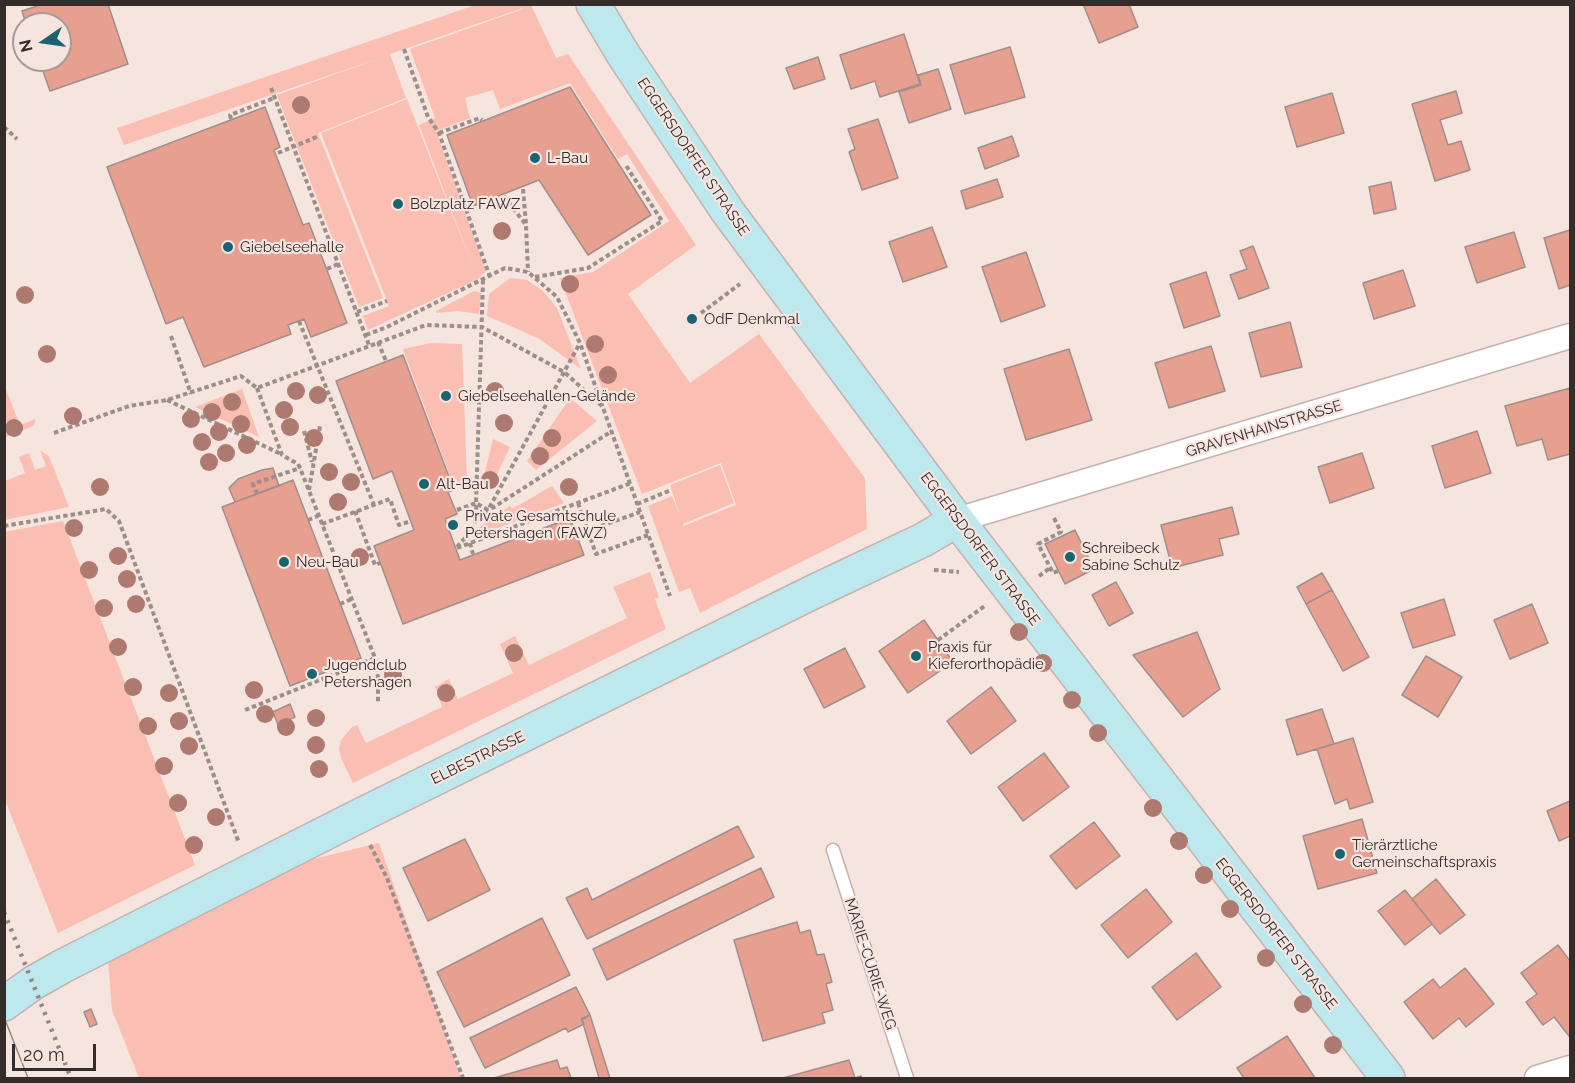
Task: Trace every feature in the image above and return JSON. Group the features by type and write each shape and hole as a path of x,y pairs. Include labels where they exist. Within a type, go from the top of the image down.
{"street":[{"name":"EGGERSDORFER STRASSE","path":"593,4 623,54 728,212 957,520 1388,1078"},
{"name":"GRAVENHAINSTRASSE","path":"957,520 1570,336"},
{"name":"ELBESTRASSE","path":"4,1004 33,983 63,966 359,816 923,540 957,520"},
{"path":"1537,1078 1570,1068"}],"lane":[{"name":"MARIE-CURIE-WEG","path":"833,850 906,1078"}],"path":[{"path":"404,49 428,117 439,134 453,171 490,277"},
{"path":"271,88 369,345"},
{"path":"231,119 230,115 274,98"},
{"path":"439,134 480,118 482,120"},
{"path":"4,128 17,139"},
{"path":"278,153 319,136"},
{"path":"534,277 588,268 662,221 625,164"},
{"path":"523,189 528,272"},
{"path":"504,196 526,225"},
{"path":"327,269 338,264"},
{"path":"366,335 387,327 505,268 528,272 558,297 580,343 670,596"},
{"path":"483,280 477,518 471,531 457,548 631,483"},
{"path":"701,313 740,284"},
{"path":"357,312 387,301"},
{"path":"299,321 374,505"},
{"path":"257,388 317,364 426,326 482,327 564,372 603,407"},
{"path":"171,336 191,394"},
{"path":"378,342 386,361"},
{"path":"488,510 580,343"},
{"path":"54,433 129,406 191,394 241,376 257,388 282,455"},
{"path":"166,400 298,464 375,658 378,702"},
{"path":"309,491 320,426"},
{"path":"304,431 313,466"},
{"path":"477,518 612,431"},
{"path":"257,494 253,484 300,468"},
{"path":"638,504 671,490"},
{"path":"322,524 390,499 399,525 411,521"},
{"path":"578,502 596,554 648,535"},
{"path":"458,510 476,503"},
{"path":"476,503 488,510"},
{"path":"4,526 106,509 119,521 240,846"},
{"path":"355,511 375,565 380,563"},
{"path":"587,531 640,512"},
{"path":"308,520 318,516"},
{"path":"1053,518 1061,532 1038,544 1053,573 1058,571"},
{"path":"470,543 473,554"},
{"path":"1033,580 1050,568"},
{"path":"932,570 949,569 968,574"},
{"path":"340,604 352,599"},
{"path":"938,640 980,610"},
{"path":"245,711 310,681 375,658"},
{"path":"369,843 387,878 463,1078"}],"shaded area":[{"path":"475,5 531,5 556,58 568,54 696,245 628,294 690,383 759,334 865,478 867,529 700,613 690,588 679,592 648,506 672,496 680,515 670,485 720,465 734,503 683,524 683,526 736,505 721,463 642,494 560,278 593,272 669,221 627,154 618,159 570,83 500,109 493,90 465,98 470,118 436,131 486,271 478,279 368,330 363,316 389,306 321,133 407,99 475,272 419,125 435,118 410,49 523,8 390,54 406,98 318,133 383,298 359,307 277,95 380,58 124,145 117,128"},
{"path":"510,278 527,280 543,291 557,308 581,369 538,338 487,316 489,294"},
{"path":"474,291 481,293 479,314 458,311 436,313 436,311"},
{"path":"431,343 462,344 467,482 453,484 403,349"},
{"path":"5,387 20,425 36,419 33,426 5,437 5,431 9,428 5,417"},
{"path":"242,389 259,437 195,407"},
{"path":"570,398 597,421 536,470 527,461"},
{"path":"493,439 510,447 491,487 482,484"},
{"path":"40,450 49,456 69,507 5,520 5,481 25,473 19,457 29,453 35,470 46,466"},
{"path":"552,486 564,503 476,536 474,531 510,506 512,509"},
{"path":"63,521 195,865 58,933 5,800 4,532"},
{"path":"650,572 659,597 655,599 666,629 353,783 339,749 341,740 352,727 357,725 366,743 442,707 435,687 449,679 458,699 513,673 500,644 515,636 529,665 627,618 613,587"},
{"path":"379,843 461,1078 139,1078 112,1010 108,959 285,866"}],"building":[{"path":"43,4 108,4 128,64 50,91 43,72 72,72 72,12 22,11"},
{"path":"1083,4 1129,4 1138,27 1099,43"},
{"path":"904,34 920,84 880,97 875,81 851,89 840,55"},
{"path":"1010,47 1025,97 965,114 950,65"},
{"path":"818,57 825,79 794,89 786,68"},
{"path":"938,69 951,109 909,123 899,92 921,85 918,75"},
{"name":"L-Bau","path":"570,87 651,215 588,255 539,180 473,206 447,135"},
{"path":"1456,91 1462,113 1440,120 1448,145 1461,141 1470,170 1435,181 1412,104"},
{"path":"1332,93 1344,133 1297,147 1285,107"},
{"name":"Giebelseehalle","path":"265,107 280,147 274,150 303,225 309,223 347,323 311,337 304,319 288,325 291,334 204,367 183,317 166,324 107,167"},
{"path":"878,119 898,178 862,190 849,152 855,149 848,129"},
{"path":"1012,136 1019,156 985,169 978,148"},
{"path":"997,179 1003,197 966,209 961,191"},
{"path":"1391,182 1396,209 1374,214 1369,187"},
{"path":"932,227 947,267 903,282 889,242"},
{"path":"1570,230 1570,285 1559,289 1544,238"},
{"path":"1514,232 1525,267 1477,283 1465,247"},
{"path":"1253,246 1269,288 1239,299 1230,275 1247,269 1240,251"},
{"path":"1026,252 1045,306 1001,322 982,267"},
{"path":"1403,270 1415,306 1374,319 1363,283"},
{"path":"1206,272 1220,316 1184,328 1170,284"},
{"path":"1290,322 1302,367 1261,377 1249,333"},
{"path":"1211,346 1225,391 1169,408 1155,363"},
{"path":"1069,349 1092,420 1026,440 1004,369"},
{"name":"Alt-Bau","path":"403,355 454,490 448,492 457,514 445,519 460,560 570,518 584,555 403,624 374,546 414,530 392,471 373,479 336,381"},
{"path":"1570,388 1570,454 1548,460 1542,439 1517,446 1505,406"},
{"path":"1477,431 1491,473 1445,488 1432,446"},
{"path":"1362,453 1374,488 1330,503 1318,467"},
{"path":"273,468 279,486 235,502 229,488 238,479"},
{"name":"Neu-Bau","path":"293,480 361,658 290,686 222,507"},
{"path":"1232,507 1239,534 1219,539 1223,555 1172,568 1161,525"},
{"name":"Schreibeck Sabine Schulz","path":"1075,530 1094,569 1065,584 1045,544"},
{"path":"1322,573 1332,590 1306,604 1297,587"},
{"path":"1116,582 1133,613 1109,626 1092,595"},
{"path":"1332,590 1369,657 1343,671 1306,604"},
{"path":"1444,599 1455,635 1413,648 1401,613"},
{"path":"1532,604 1548,643 1510,659 1494,620"},
{"name":"Praxis für Kieferorthopädie","path":"924,620 953,662 908,693 879,651"},
{"path":"1197,632 1220,689 1183,717 1133,655"},
{"path":"845,648 865,687 824,708 804,669"},
{"path":"1426,656 1462,677 1438,717 1402,695"},
{"path":"991,687 1016,721 971,754 947,721"},
{"path":"290,704 295,717 278,725 273,712"},
{"path":"1322,709 1334,744 1297,755 1286,720"},
{"path":"1353,738 1373,802 1350,809 1347,799 1335,804 1317,749"},
{"path":"1044,753 1069,787 1023,821 998,787"},
{"path":"1570,801 1570,836 1559,841 1547,811"},
{"name":"Tierärztliche Gemeinschaftspraxis","path":"1362,819 1377,873 1318,889 1303,836"},
{"path":"1094,822 1120,856 1076,889 1050,856"},
{"path":"738,826 754,857 587,939 566,898 587,888 592,900"},
{"path":"465,839 490,890 428,921 403,868"},
{"path":"761,868 774,897 607,980 593,949"},
{"path":"1436,879 1465,915 1440,934 1412,899"},
{"path":"1146,889 1172,922 1128,958 1101,925"},
{"path":"1405,890 1432,924 1405,945 1378,911"},
{"path":"542,918 570,975 464,1027 437,972"},
{"path":"797,922 800,933 810,930 817,955 824,954 832,982 826,984 833,1010 822,1013 825,1023 763,1041 734,940"},
{"path":"1558,945 1570,961 1569,1036 1554,1017 1543,1025 1526,1002 1537,994 1521,973"},
{"path":"1196,953 1221,987 1177,1020 1152,987"},
{"path":"1465,968 1494,1004 1466,1027 1459,1018 1433,1039 1404,1002 1433,979 1440,988"},
{"path":"576,987 590,1015 581,1019 584,1024 568,1032 566,1028 485,1068 470,1038"},
{"path":"91,1009 97,1024 90,1027 84,1012"},
{"path":"590,1015 610,1078 599,1078 582,1020"},
{"path":"1287,1036 1315,1078 1244,1078 1237,1068"},
{"path":"557,1060 560,1069 567,1067 571,1078 494,1078"},
{"path":"849,1060 855,1078 783,1078"}],"tram line":[{"path":"4,1017 28,1078"}],"railway":[{"path":"4,912 71,1078"}],"place":[{"name":"L-Bau","path":"535,158"},
{"name":"Bolzplatz FAWZ","path":"398,204"},
{"name":"Giebelseehalle","path":"228,247"},
{"name":"OdF Denkmal","path":"692,319"},
{"name":"Giebelseehallen-Gelände","path":"446,396"},
{"name":"Alt-Bau","path":"424,484"},
{"name":"Private Gesamtschule Petershagen (FAWZ)","path":"453,525"},
{"name":"Schreibeck Sabine Schulz","path":"1070,557"},
{"name":"Neu-Bau","path":"284,562"},
{"name":"Praxis für Kieferorthopädie","path":"916,656"},
{"name":"Jugendclub Petershagen","path":"312,674"},
{"name":"Tierärztliche Gemeinschaftspraxis","path":"1340,854"}]}
